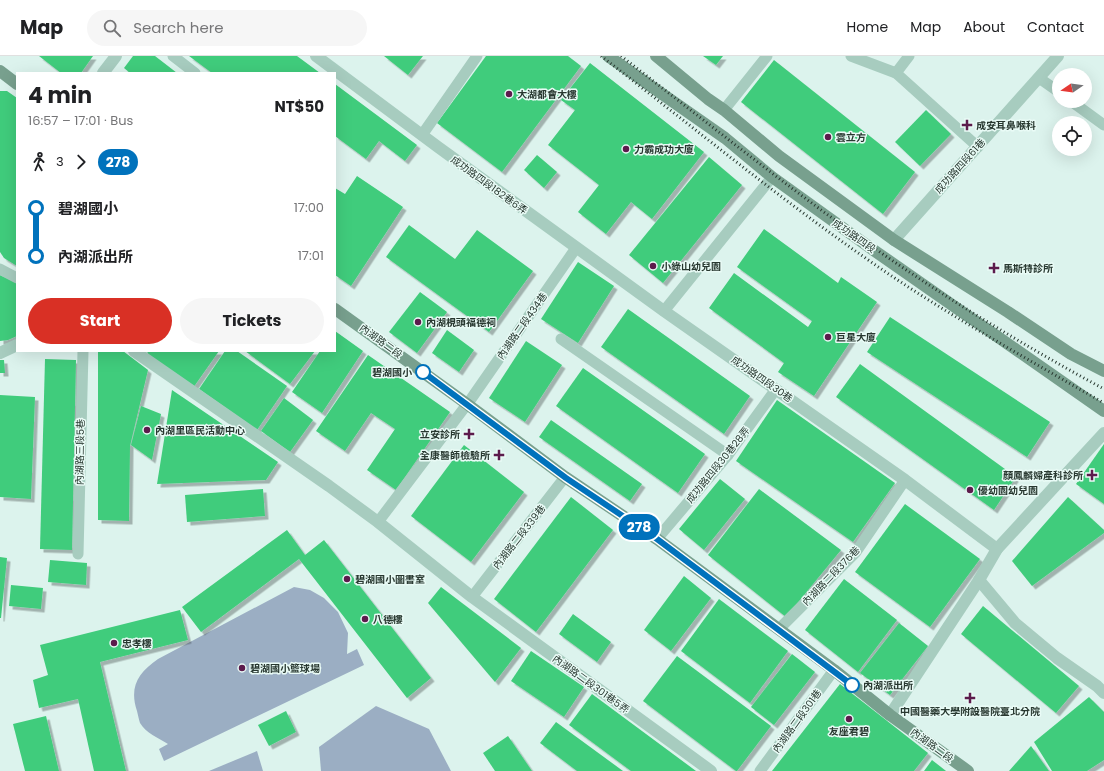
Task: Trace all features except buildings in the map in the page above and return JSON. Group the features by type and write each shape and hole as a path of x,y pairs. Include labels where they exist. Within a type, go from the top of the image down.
{"main road":[{"name":"成功路四段","path":"608,56 725,138 772,177 872,250 1104,411"},
{"name":"成功路四段","path":"656,56 779,156 894,240 1071,354 1104,371"},
{"path":"0,71 16,83"},
{"name":"內湖路二段","path":"336,310 467,404 566,478 657,539 834,670 890,715 968,771"}],"street":[{"path":"104,72 116,56"},
{"name":"成功路四段182巷6弄","path":"316,56 664,311"},
{"name":"成功路四段61巷","path":"894,240 1058,56"},
{"name":"成功路四段30巷","path":"664,311 905,480 997,549"},
{"path":"0,353 16,345"},
{"name":"內湖路二段301巷5弄","path":"135,352 329,486 378,522 472,597 711,771"},
{"path":"890,715 979,580 997,549 1104,433"},
{"path":"979,580 1015,623 1104,693"}],"lane":[{"path":"173,56 193,72"},
{"path":"422,135 477,56"},
{"path":"724,110 767,56"},
{"path":"851,56 896,73 978,147"},
{"path":"896,73 909,56"},
{"path":"1039,78 1052,87"},
{"path":"1081,108 1104,125"},
{"path":"664,311 772,177"},
{"name":"內湖路二段434巷","path":"378,522 467,404 576,248"},
{"path":"0,269 16,277"},
{"path":"561,339 728,455"},
{"name":"內湖路三段5巷","path":"78,554 82,352"},
{"name":"成功路四段30巷28弄","path":"657,539 728,455 776,389"},
{"name":"內湖路二段339巷","path":"472,597 566,478"},
{"name":"內湖路二段376巷","path":"780,630 856,552 905,480"},
{"name":"內湖路二段301巷","path":"760,771 834,670"}],"shaded area":[{"path":"294,587 310,590 324,598 338,612 348,633 347,654 357,649 364,665 164,761 159,749 168,744 149,732 143,727 139,720 134,695 140,675 158,659"},
{"path":"376,706 429,729 451,771 321,771 319,747"},
{"path":"257,751 263,771 209,771"}],"railway":[{"path":"601,56 795,207 875,265 962,321 1104,403"},
{"path":"621,56 797,192 887,257 978,316 1041,354 1104,389"}],"bus line":[{"name":"278","path":"423,372 566,478 657,539 834,670 852,685"}],"place":[{"name":"大湖都會大樓","path":"509,94"},
{"name":"成安耳鼻喉科","path":"967,125"},
{"name":"雲立方","path":"828,137"},
{"name":"力霸成功大廈","path":"626,149"},
{"name":"小綠山幼兒園","path":"653,266"},
{"name":"馬斯特診所","path":"994,268"},
{"name":"內湖梘頭福德祠","path":"418,322"},
{"name":"巨星大廈","path":"828,337"},
{"name":"碧湖國小","path":"423,372"},
{"name":"內湖里區民活動中心","path":"147,430"},
{"name":"立安診所","path":"469,434"},
{"name":"全康醫師檢驗所","path":"499,455"},
{"name":"顏鳳麟婦產科診所","path":"1092,475"},
{"name":"優幼園幼兒園","path":"970,490"},
{"name":"碧湖國小圖書室","path":"347,579"},
{"name":"八德樓","path":"365,619"},
{"name":"忠孝樓","path":"114,643"},
{"name":"碧湖國小籃球場","path":"242,668"},
{"name":"內湖派出所","path":"852,685"},
{"name":"中國醫藥大學附設醫院臺北分院","path":"970,698"},
{"name":"友座君碧","path":"849,719"}]}
